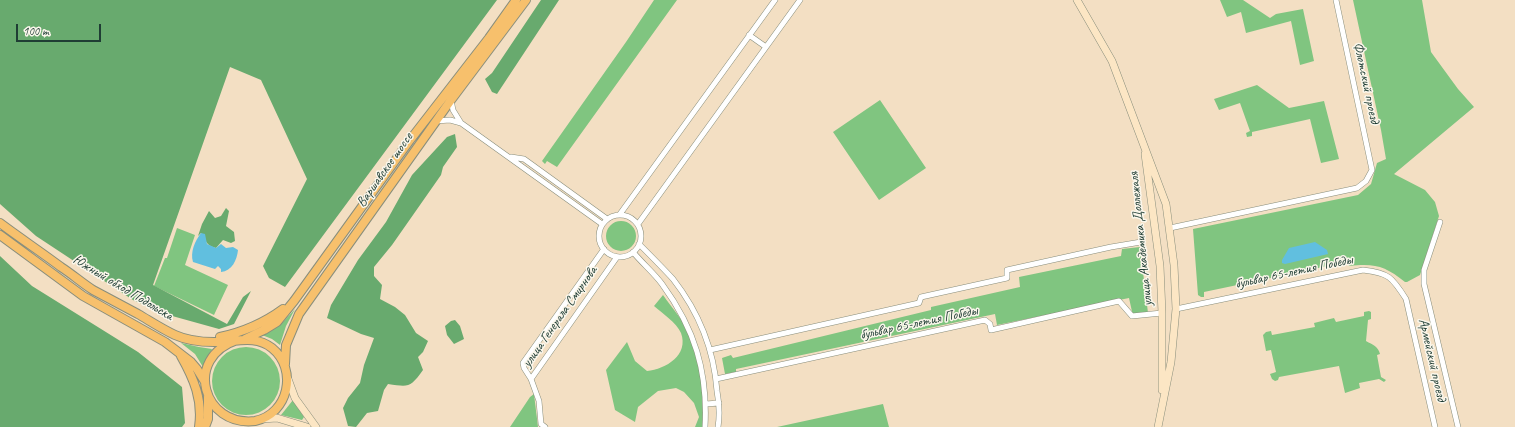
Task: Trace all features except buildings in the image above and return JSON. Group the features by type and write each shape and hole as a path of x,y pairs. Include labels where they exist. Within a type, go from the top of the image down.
{"main road":[{"name":"Варшавское шоссе","path":"241,340 264,330 277,322 294,301 402,152 516,0"},
{"name":"Варшавское шоссе","path":"285,365 286,345 299,314 435,121 526,0"},
{"name":"улица Академика Доллежаля","path":"1077,0 1112,61 1166,204 1174,265 1176,309 1171,362 1158,427"},
{"name":"улица Академика Доллежаля","path":"1143,142 1160,266 1162,313 1162,406"},
{"path":"1151,204 1158,202 1166,204"},
{"name":"Южный обход Подольска","path":"0,223 92,289 176,336 196,340"},
{"name":"Южный обход Подольска","path":"0,235 83,296 165,342 190,362 197,369 205,382"},
{"path":"196,340 236,334 262,322 294,301"},
{"path":"1162,339 1168,342 1174,339"},
{"path":"196,340 213,342 241,340 259,341 266,344 277,353 285,365 294,398 316,427"},
{"path":"205,427 208,419 208,396 205,382 207,368 214,355 224,346 241,340"},
{"path":"179,354 194,382 199,399 201,415 199,427"},
{"path":"262,419 268,416 279,406 286,393 288,379"},
{"path":"208,396 221,413 234,420 248,422"},
{"path":"236,427 248,422 277,418 307,427"}],"street":[{"path":"620,214 774,0"},
{"path":"638,224 800,0"},
{"name":"Флотский проезд","path":"1170,228 1357,188 1366,181 1372,170 1336,0"},
{"path":"749,35 766,47"},
{"path":"451,100 453,110 461,123"},
{"path":"435,121 450,120 461,123 602,224"},
{"path":"509,157 524,159 606,219"},
{"path":"531,172 535,167"},
{"path":"620,214 633,219 638,224 641,234 639,244 633,252 628,255 617,257 610,255 604,249 599,238 599,231 606,219 620,214"},
{"path":"1440,222 1424,270 1424,284 1458,427"},
{"name":"бульвар 65-летия Победы","path":"710,350 919,303 921,297 1007,278 1007,270 1111,246 1141,242"},
{"path":"639,244 672,279 690,303 701,328 710,350 716,379 719,403 718,427"},
{"name":"улица Генерала Смирнова","path":"604,249 522,363 532,379 617,257"},
{"path":"633,252 661,283 691,332 703,370 706,404 705,427"},
{"name":"бульвар 65-летия Победы","path":"1176,309 1363,270 1380,272 1395,282 1406,299"},
{"name":"Армейский проезд","path":"1406,299 1435,427"},
{"name":"бульвар 65-летия Победы","path":"716,379 985,320 990,324 991,330 1119,301 1132,316 1162,313"},
{"path":"691,332 701,328"},
{"path":"532,379 539,401 543,426"},
{"path":"706,404 719,403"}],"green space":[{"path":"0,0 497,0 285,287 269,278 263,266 307,179 261,80 230,67 153,285 227,324 243,297 251,291 234,324 219,329 165,314 133,300 36,236 0,204"},
{"path":"541,0 559,0 497,94 492,92 485,79 492,73"},
{"path":"654,0 677,0 557,167 547,161 545,164 542,161"},
{"path":"1220,0 1243,0 1270,18 1276,14 1303,9 1314,61 1300,65 1291,21 1246,33 1241,12 1227,17"},
{"path":"1353,0 1422,0 1431,52 1458,89 1474,107 1394,174 1425,190 1435,202 1439,216 1420,275 1405,282 1385,269 1366,265 1349,266 1347,262 1204,292 1204,297 1201,297 1198,295 1193,229 1358,195 1371,184 1377,163 1386,159"},
{"path":"1257,85 1289,108 1324,101 1339,159 1321,163 1310,119 1252,132 1252,136 1247,137 1246,133 1250,131 1240,103 1219,110 1214,99"},
{"path":"880,100 926,168 879,200 833,132"},
{"path":"455,134 457,147 443,167 441,175 392,245 374,267 374,276 382,285 380,299 395,307 405,315 416,333 428,341 423,352 418,357 423,370 412,383 408,385 400,386 388,384 384,390 378,411 367,413 356,427 348,426 343,408 348,398 360,383 364,365 374,338 361,334 327,318 331,305 358,260 386,222 412,175 447,137"},
{"path":"226,208 229,211 226,226 234,232 235,241 231,243 223,240 216,248 210,246 201,233 198,236 202,224 209,211 215,218 221,216"},
{"path":"621,221 632,225 636,236 632,247 621,251 610,247 606,236 610,225"},
{"path":"177,228 195,235 185,265 228,285 214,315 154,286 165,258 167,258"},
{"path":"1140,247 1148,313 1133,316 1129,298 997,325 995,314 736,369 736,372 725,374 722,358 731,355 733,358 931,310 931,307 1020,287 1019,277 1121,256 1122,249"},
{"path":"0,256 32,286 138,352 182,387 185,423 182,427 0,427"},
{"path":"663,295 688,331 694,347 702,381 704,404 703,427 695,427 699,417 694,403 684,392 676,388 658,391 638,407 635,422 615,410 606,370 627,342 635,361 647,371 654,370 668,364 674,360 682,348 683,341 679,329 654,306"},
{"path":"295,309 286,326 280,345 272,339 262,335 283,322"},
{"path":"1364,312 1371,312 1371,319 1368,320 1366,341 1375,346 1379,351 1380,354 1377,355 1381,377 1386,380 1384,382 1379,379 1359,383 1360,388 1345,393 1339,366 1279,377 1278,380 1275,381 1272,379 1270,374 1276,372 1271,350 1266,351 1263,335 1266,332 1271,331 1272,335 1315,327 1314,323 1334,318 1336,322 1364,316"},
{"path":"455,320 460,326 464,339 454,344 447,335 445,326 451,321"},
{"path":"181,343 212,349 203,367 195,354"},
{"path":"239,347 253,347 265,352 275,362 280,374 280,388 275,400 265,410 253,415 239,415 227,410 217,400 212,388 212,374 217,362 227,352"},
{"path":"534,394 538,427 510,427 530,397"},
{"path":"293,400 304,417 302,420 281,415"},
{"path":"883,404 889,427 777,427"}],"water":[{"path":"201,233 205,234 207,244 216,248 221,244 226,248 233,247 238,250 235,261 228,270 221,272 221,269 218,266 215,269 193,262 192,254"},
{"path":"1315,242 1327,250 1328,254 1285,264 1282,263 1282,260 1289,248"}]}
